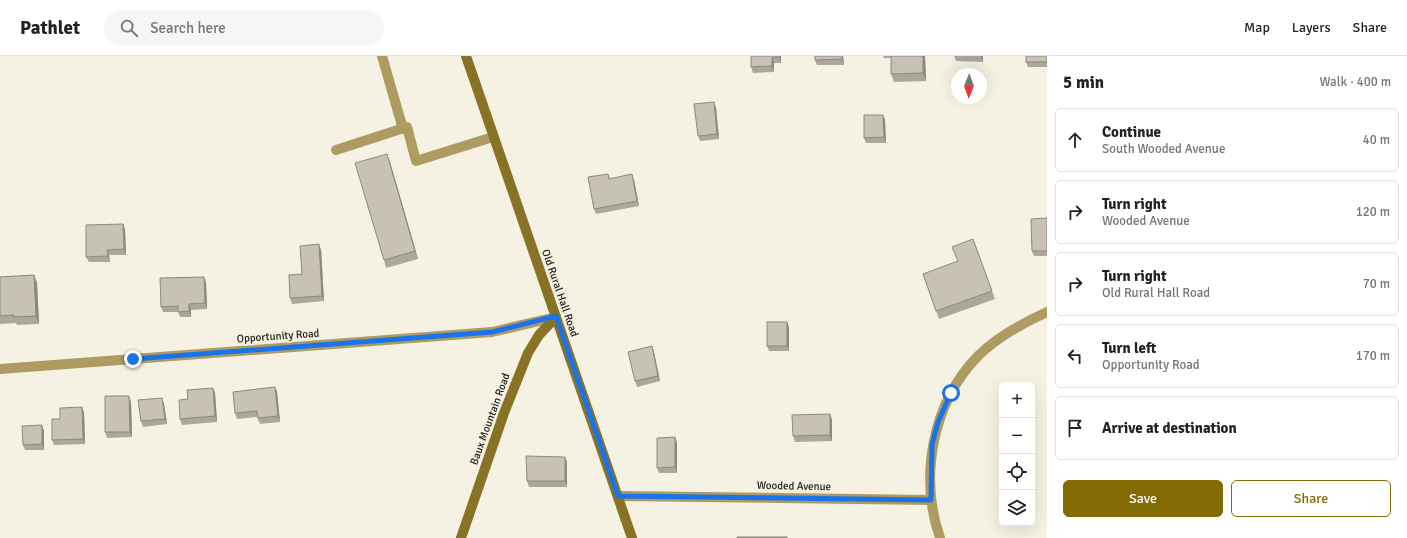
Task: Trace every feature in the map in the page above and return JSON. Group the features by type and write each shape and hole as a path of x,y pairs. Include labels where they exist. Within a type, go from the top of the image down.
{"main road":[{"name":"Old Rural Hall Road","path":"466,56 632,538"},
{"name":"Baux Mountain Road","path":"461,538 504,413 528,353 539,335 556,316"}],"street":[{"path":"382,56 402,129"},
{"path":"336,150 407,128 416,161 494,137"},
{"path":"940,538 931,500 932,445 938,422 951,393 963,373 979,355 1003,336 1047,312"},
{"name":"Opportunity Road","path":"0,369 492,332 556,316"},
{"name":"Wooded Avenue","path":"618,496 931,500"}],"building":[{"path":"751,56 779,57 772,58 772,66 751,67"},
{"path":"815,56 842,56 842,59 815,60"},
{"path":"891,56 923,56 923,73 891,74"},
{"path":"1026,56 1047,56 1047,62 1026,62"},
{"path":"714,102 717,134 698,136 694,104"},
{"path":"864,115 883,115 884,137 864,138"},
{"path":"387,154 415,251 384,260 355,163"},
{"path":"608,174 609,179 632,174 637,201 594,209 588,177"},
{"path":"1047,218 1047,251 1032,251 1031,219"},
{"path":"123,224 124,249 107,250 108,256 86,257 86,225"},
{"path":"973,239 992,291 936,311 923,274 958,261 952,247"},
{"path":"319,244 322,296 290,298 289,275 302,274 300,246"},
{"path":"34,275 36,316 0,316 0,277"},
{"path":"204,277 205,303 189,304 189,311 178,312 178,306 161,307 160,278"},
{"path":"767,322 787,322 787,346 767,346"},
{"path":"652,346 658,376 635,381 628,352"},
{"path":"275,387 278,416 258,418 257,411 235,413 233,392"},
{"path":"213,388 215,416 180,419 179,400 188,399 187,390"},
{"path":"105,396 129,396 130,432 105,432"},
{"path":"162,398 165,419 141,421 138,400"},
{"path":"82,407 83,439 52,440 52,419 60,419 60,408"},
{"path":"830,414 830,435 793,436 792,415"},
{"path":"42,425 42,444 23,445 22,426"},
{"path":"675,437 675,467 657,468 657,438"},
{"path":"526,456 565,457 565,481 527,481"},
{"path":"787,537 787,538 737,538"}],"route":[{"path":"133,359 492,332 556,316 618,496 931,500 930,468 932,445 938,422 951,393"}]}
